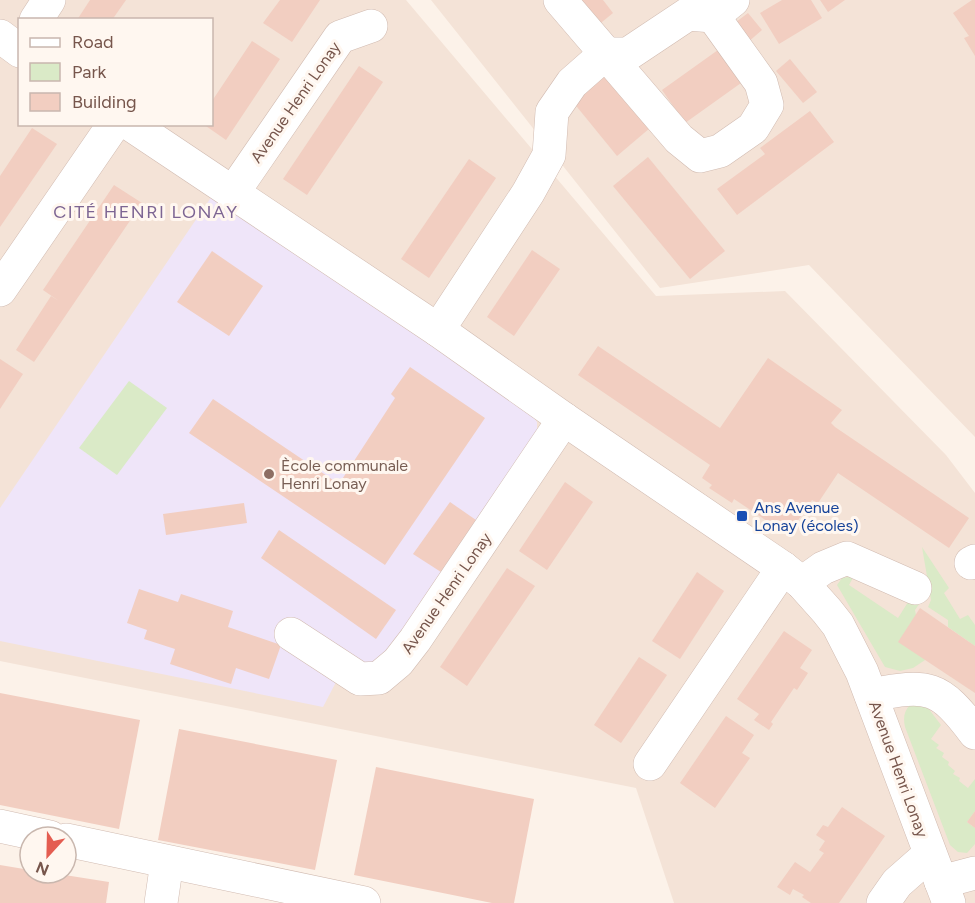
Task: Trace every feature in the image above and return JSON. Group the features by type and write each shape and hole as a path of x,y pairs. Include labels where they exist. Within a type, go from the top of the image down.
{"street":[{"path":"37,18 49,0"},
{"path":"438,330 528,193 549,155 552,112 572,83 605,54 628,54 688,14 723,8 761,83 767,105 753,128 720,151 700,156 679,139 605,54 560,0"},
{"name":"Avenue Henri Lonay","path":"232,194 340,37 371,26"},
{"path":"0,290 113,126"},
{"name":"Avenue Henri Lonay","path":"133,126 438,330 793,576 838,626 862,672 940,880 897,884 883,903"},
{"name":"Avenue Henri Lonay","path":"291,634 360,680 379,678 398,662 415,640 564,419"},
{"path":"650,764 793,576 823,568 847,558 915,588"},
{"path":"871,695 923,689 941,695 957,710 975,733"},
{"path":"0,826 18,830"},
{"path":"78,843 364,903"},
{"path":"160,903 167,862"},
{"path":"940,880 975,873"}],"shaded area":[{"path":"0,0 406,0 656,296 785,291 946,455 975,493 975,903 674,903 636,788 0,661"},
{"path":"431,0 975,0 975,437 809,265 660,288"},
{"name":"Ècole communale Henri Lonay","path":"212,196 528,410 537,422 537,440 383,666 347,661 323,707 0,641 0,508"}],"green space":[{"path":"129,381 167,408 117,475 79,448"},
{"path":"922,547 949,588 944,593 960,619 968,615 975,625 975,646 948,627 948,620 928,607 931,600"},
{"path":"854,576 849,585 898,618 920,583 924,597 915,610 925,660 913,668 900,671 885,667 837,585 842,578"},
{"path":"925,704 941,725 931,739 939,745 936,748 944,753 942,757 955,771 953,774 960,778 959,781 968,788 975,779 975,811 967,822 975,828 975,844 967,853 958,852 950,845 905,727 904,721 908,707"}],"building":[{"path":"90,0 126,0 113,18 78,18"},
{"path":"280,0 320,0 292,42 263,23"},
{"path":"576,0 603,0 613,13 597,26"},
{"path":"782,0 811,0 822,18 779,44 760,13"},
{"path":"820,0 845,0 828,12"},
{"path":"975,0 975,56 964,38 969,36 953,13"},
{"path":"748,13 762,30 747,43 732,25"},
{"path":"252,41 280,59 226,140 206,126 213,126 213,100"},
{"path":"718,50 741,83 685,123 662,90"},
{"path":"790,59 817,92 803,103 776,71"},
{"path":"359,66 383,82 307,195 283,179"},
{"path":"605,75 650,128 617,156 573,102"},
{"path":"810,111 834,142 737,215 717,189 765,154 760,148"},
{"path":"32,128 57,144 0,227 0,176"},
{"path":"648,157 725,251 690,279 613,186"},
{"path":"469,159 496,178 429,278 401,259"},
{"path":"114,185 142,203 34,362 16,350 51,296 59,301 43,290"},
{"path":"532,250 560,269 514,336 487,317"},
{"path":"212,251 263,286 229,336 177,302"},
{"path":"598,346 720,428 768,358 842,410 831,423 835,427 969,518 949,548 838,473 818,503 812,500 788,535 734,499 732,503 709,488 712,485 702,478 710,465 578,375"},
{"path":"0,359 23,374 0,409"},
{"path":"410,367 485,418 385,565 189,433 213,399 339,484 395,398 391,394"},
{"path":"565,482 593,502 547,570 519,551"},
{"path":"450,502 476,520 441,572 413,554"},
{"path":"244,503 247,523 166,535 163,514"},
{"path":"279,530 396,610 376,639 261,558"},
{"path":"507,568 535,586 467,686 440,667"},
{"path":"697,572 724,591 680,659 652,641"},
{"path":"139,589 178,602 181,594 233,611 228,627 281,645 269,679 236,668 231,684 170,664 175,649 144,639 147,630 127,623"},
{"path":"920,608 975,646 975,693 898,642"},
{"path":"784,631 812,650 800,668 808,673 797,690 794,688 771,722 773,724 769,730 754,720 759,714 737,699"},
{"path":"639,657 667,675 621,743 594,725"},
{"path":"0,693 140,720 119,829 0,805"},
{"path":"726,716 754,735 742,753 750,758 715,808 680,783"},
{"path":"179,729 337,760 315,870 158,840"},
{"path":"376,767 534,799 514,903 492,903 354,875"},
{"path":"842,807 885,836 839,903 811,903 802,897 804,895 793,889 790,895 777,887 795,862 810,872 824,853 819,850 825,841 816,835 823,825 828,827"},
{"path":"975,811 975,828 967,822"},
{"path":"0,865 18,868 18,885 78,885 78,877 109,882 106,903 0,903"}],"place":[{"name":"Ècole communale Henri Lonay","path":"269,474"},
{"name":"Ans Avenue Lonay (écoles)","path":"742,516"}],"district":[{"name":"CITÉ HENRI LONAY","path":"146,212"}]}
